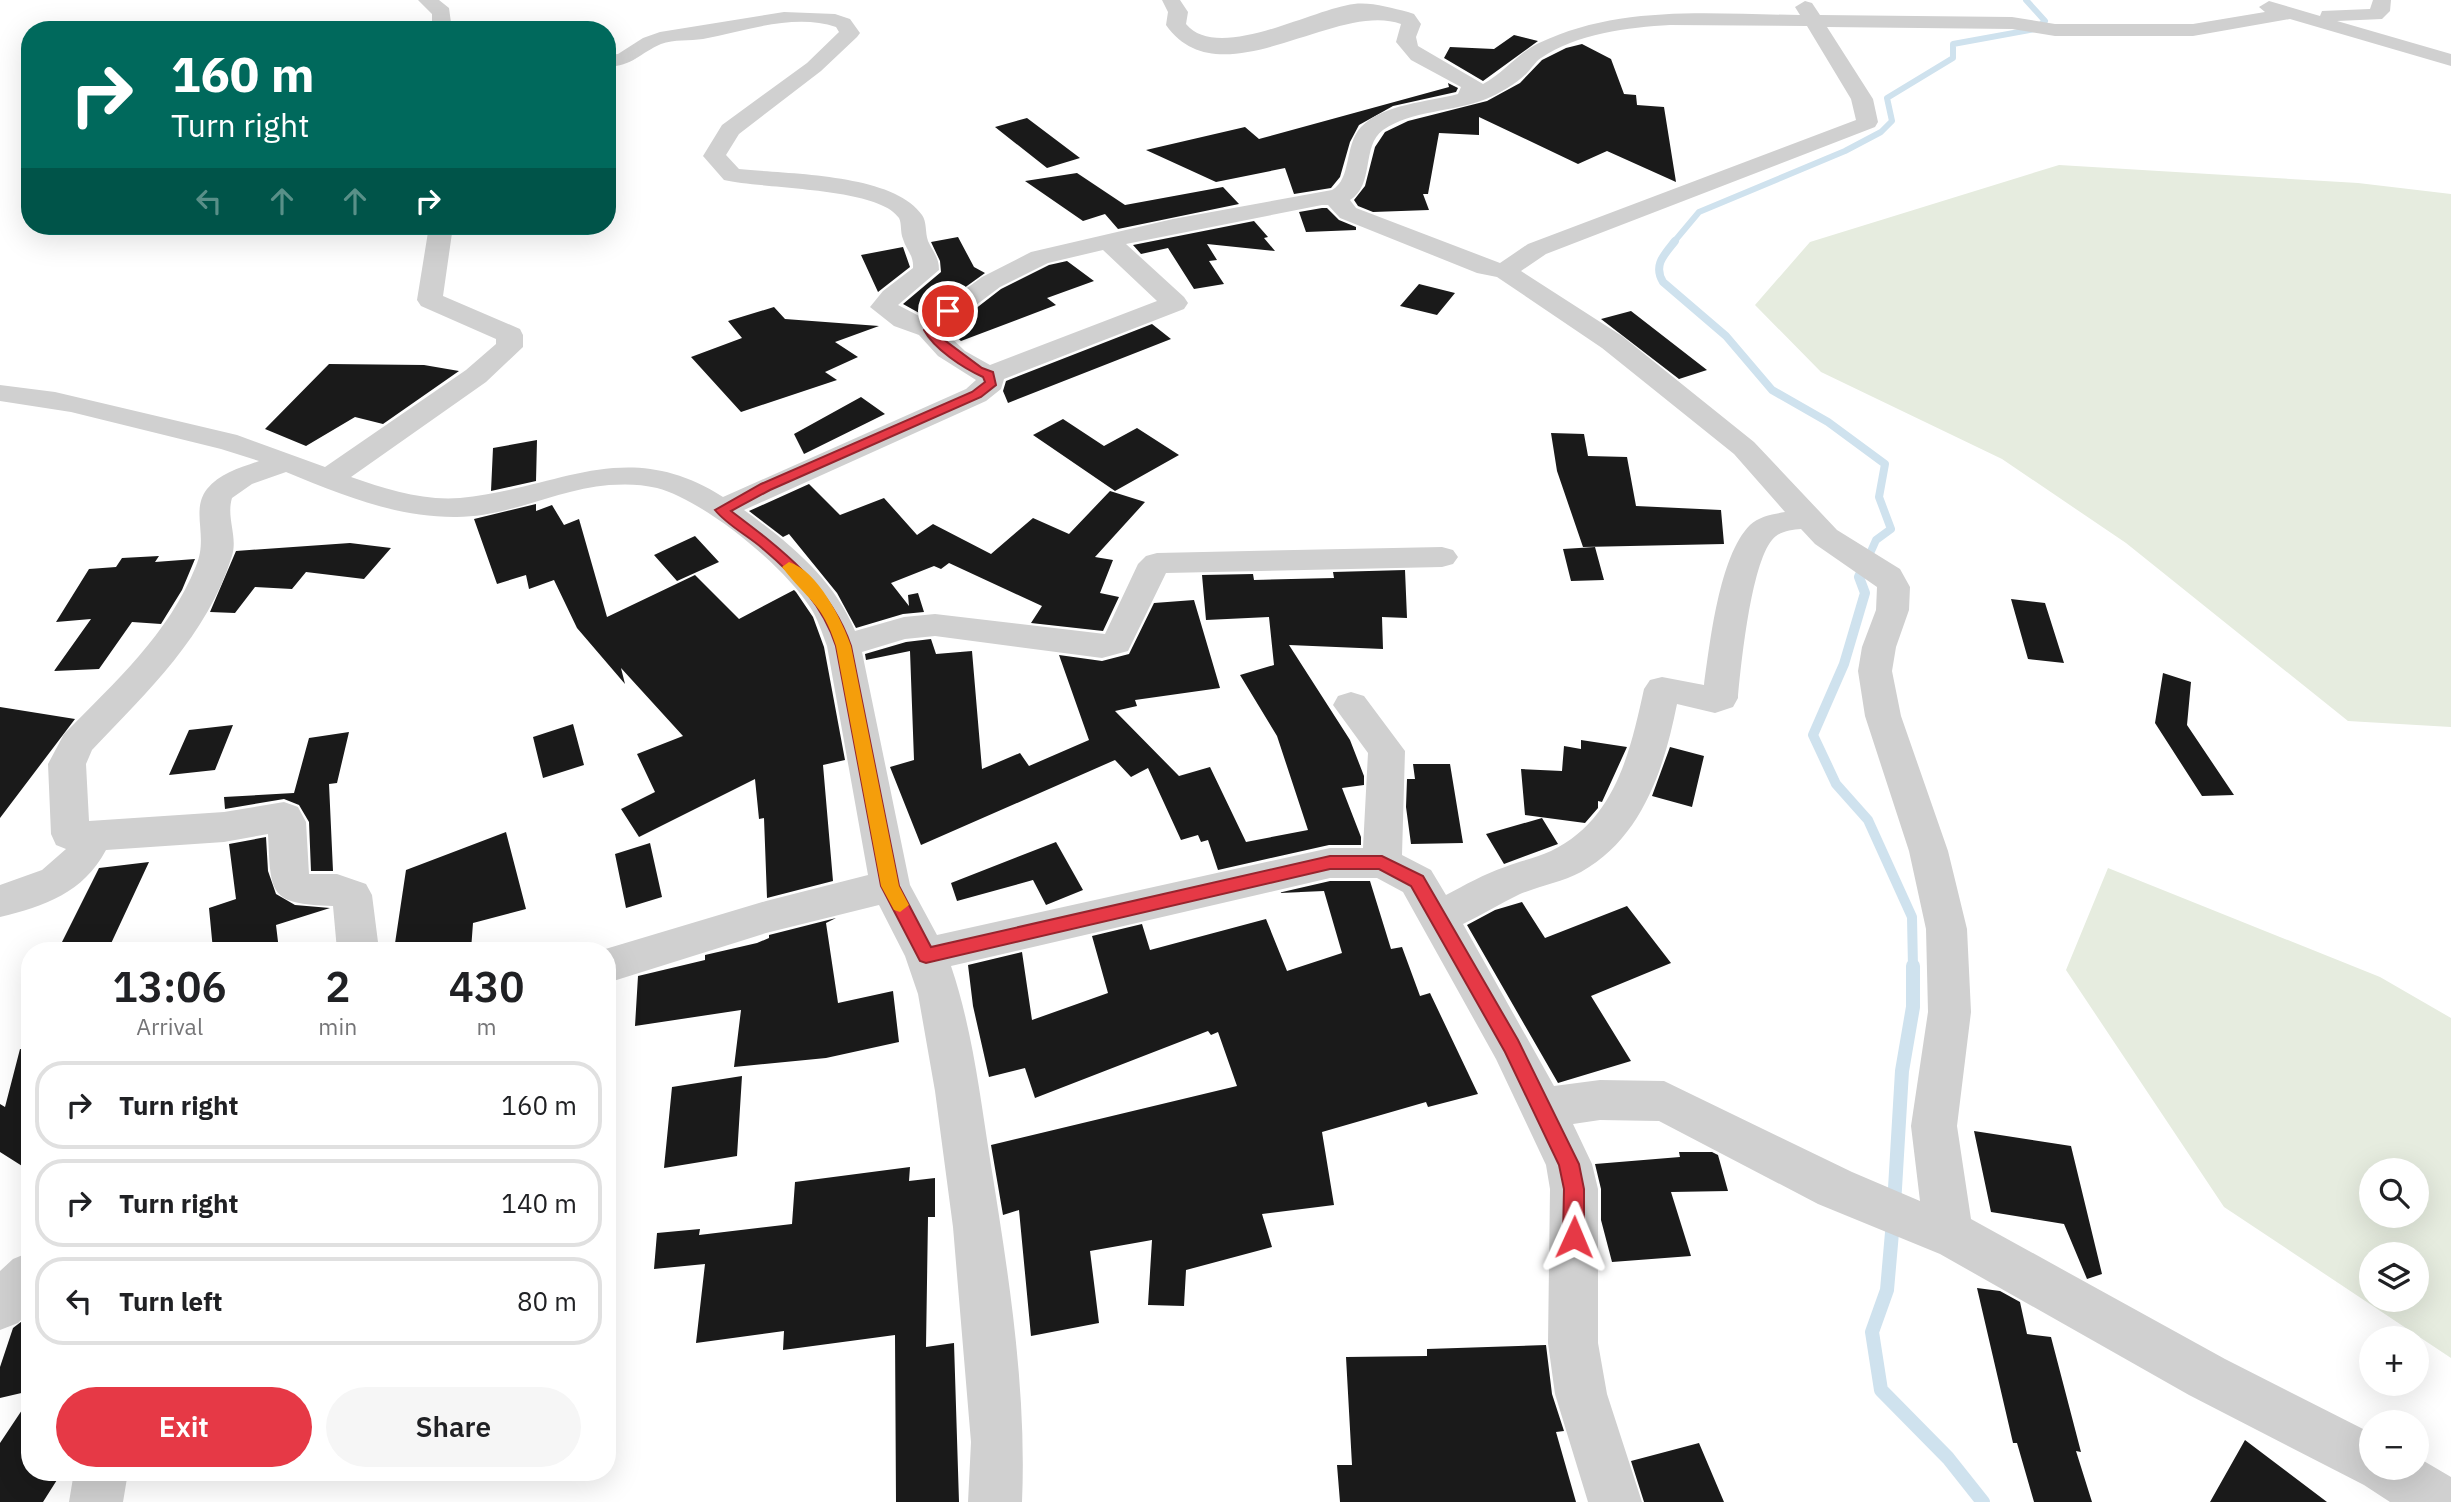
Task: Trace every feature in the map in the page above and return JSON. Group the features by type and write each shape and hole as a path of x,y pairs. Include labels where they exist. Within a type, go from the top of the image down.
{"street":[{"path":"427,0 442,12 442,21"},
{"path":"1171,0 1178,12 1176,25 1184,38 1192,43 1209,44 1268,36 1354,10 1408,18 1412,24 1405,41 1408,48 1422,59 1473,85 1468,93 1473,96"},
{"path":"1504,271 1537,249 1739,175 1858,128 1867,122 1862,99 1800,0"},
{"path":"1337,200 1353,182 1363,141 1376,125 1473,96 1517,72 1534,54 1546,48 1573,38 1650,20 2012,23 2055,30 2193,30 2296,14 2375,15 2381,11 2382,0"},
{"path":"2246,2 2451,60"},
{"path":"616,59 635,55 650,41 706,32 766,16 817,12 841,16 848,23 850,33 814,68 730,130 714,156 732,176 863,190 897,202 912,218 915,239 926,258 926,270 917,280 888,299 883,307 903,320 929,330 934,338 956,356 989,375 991,383 976,395 765,487 722,510"},
{"path":"929,330 948,311 1012,268 1040,257 1235,213 1322,198 1337,200 1348,213 1486,268 1504,271 1553,300 1612,342 1744,448 1809,519 1845,551 1881,572 1893,583 1896,592 1895,603 1874,654 1878,690 1932,861 1944,916 1950,972 1948,1024 1938,1083 1934,1129 1947,1220 1941,1231"},
{"path":"328,478 476,376 509,347 510,335 430,300 428,291 438,258 440,235"},
{"path":"989,375 1175,303 1108,241"},
{"path":"0,393 84,406 251,448 328,478 412,505 451,509 490,504 619,475 643,476 683,488 722,510 768,546 818,595 835,621 844,646 890,886 926,955 939,994 977,1227 998,1442 995,1502"},
{"path":"285,461 233,482 219,494 213,505 219,542 203,589 180,629 162,653 77,743 70,754 67,764 69,834 94,836 224,827 284,817 287,821 290,882 302,888 345,890 352,895 357,942"},
{"path":"1438,916 1510,881 1566,862 1605,833 1624,812 1633,792 1651,742 1662,690 1715,700 1720,698 1731,624 1750,551 1760,532 1779,522 1809,519"},
{"path":"844,646 904,628 935,625 1102,646 1116,643 1123,633 1148,572 1157,563 1340,556 1442,557"},
{"path":"1351,705 1387,751 1382,863"},
{"path":"0,901 41,890 62,878 83,859 94,836"},
{"path":"926,955 1330,863 1382,863 1417,881 1542,1108 1569,1164 1574,1189 1573,1343 1581,1394 1615,1502"},
{"path":"616,963 766,917 890,886"},
{"path":"1542,1108 1600,1100 1664,1101 1835,1188 1941,1231 2207,1377 2359,1455"},
{"path":"0,1305 21,1285"},
{"path":"2404,1480 2442,1502"},
{"path":"96,1502 100,1481"}],"shaded area":[{"path":"2059,165 2358,183 2451,194 2451,727 2348,721 2126,543 2002,459 1821,372 1755,305 1810,242"},
{"path":"2108,868 2380,977 2451,1018 2451,1358 2429,1343 2429,1326 2403,1326 2382,1312 2429,1312 2429,1242 2359,1242 2359,1297 2224,1207 2066,970"}],"building":[{"path":"1514,35 1538,41 1483,81 1444,58 1450,47 1494,49"},
{"path":"1582,44 1611,59 1624,94 1636,95 1637,105 1664,107 1676,182 1607,151 1578,164 1479,117 1479,135 1439,133 1428,194 1423,194 1429,210 1373,212 1358,206 1354,200 1365,186 1375,147 1385,132 1408,121 1487,101 1520,83 1542,60 1566,48"},
{"path":"1448,83 1458,88 1456,92 1393,106 1359,125 1350,142 1340,177 1331,188 1294,194 1285,168 1216,182 1146,150 1245,127 1259,139 1449,87"},
{"path":"1027,118 1080,158 1047,168 995,127"},
{"path":"1077,173 1125,205 1223,187 1239,204 1118,229 1105,214 1083,221 1025,181"},
{"path":"1327,208 1339,220 1356,227 1356,230 1306,232 1299,212"},
{"path":"1254,221 1268,237 1264,238 1275,251 1207,244 1217,260 1209,261 1224,284 1194,289 1168,248 1141,254 1133,245"},
{"path":"958,237 974,267 985,273 928,314 921,314 903,304 941,272 940,261 931,242"},
{"path":"903,247 910,267 878,292 861,255"},
{"path":"1067,261 1094,281 1047,298 1056,305 961,341 948,330 1001,289 1049,265"},
{"path":"1419,284 1455,293 1437,315 1400,306"},
{"path":"774,307 785,319 879,326 835,342 858,357 825,372 837,380 741,412 691,357 742,338 728,321"},
{"path":"1631,311 1707,370 1679,379 1601,319"},
{"path":"1152,324 1171,339 1008,403 1003,391 1006,381"},
{"path":"329,364 424,365 459,371 383,424 355,417 306,446 265,429"},
{"path":"861,397 885,414 804,454 794,434"},
{"path":"1063,419 1104,446 1137,428 1179,455 1115,491 1033,435"},
{"path":"1551,433 1584,434 1588,456 1627,457 1636,506 1721,510 1724,544 1583,547 1557,471"},
{"path":"537,440 536,481 491,491 493,448"},
{"path":"809,484 840,515 884,498 917,535 933,524 991,554 1033,518 1069,534 1110,491 1145,502 1095,557 1113,560 1100,593 1119,597 1103,631 1031,623 1042,606 949,563 941,569 934,566 891,583 909,606 908,595 918,593 924,612 903,614 856,628 837,593 789,534 783,537 749,511"},
{"path":"536,504 536,511 552,505 564,525 579,519 607,617 695,575 739,619 794,590 796,592 813,617 824,647 845,760 823,765 833,881 767,898 764,818 759,819 755,779 639,837 621,809 655,792 637,754 683,736 621,668 625,684 577,628 554,580 529,589 526,575 497,584 474,519"},
{"path":"695,536 719,562 677,581 654,555"},
{"path":"350,543 391,548 364,579 306,572 292,589 255,587 235,613 210,612 236,551"},
{"path":"1595,547 1604,580 1571,581 1563,549"},
{"path":"159,556 155,562 195,559 182,590 161,624 132,622 99,669 54,671 91,619 56,622 89,569 116,567 122,558"},
{"path":"1405,570 1407,618 1382,617 1383,649 1289,645 1350,740 1364,776 1364,785 1342,788 1361,837 1361,845 1329,845 1218,870 1208,840 1201,842 1198,835 1181,840 1148,768 1131,777 1115,760 921,845 890,767 914,760 910,651 866,660 865,654 906,642 931,639 936,654 972,651 982,769 1020,753 1029,766 1089,740 1059,655 1102,661 1129,654 1154,603 1194,600 1220,688 1135,700 1137,706 1115,711 1179,776 1210,767 1246,842 1308,830 1277,736 1240,675 1274,665 1269,617 1206,620 1202,575 1253,574 1254,580 1334,578 1333,572"},
{"path":"2011,599 2045,603 2064,663 2028,659"},
{"path":"2163,673 2191,682 2187,725 2234,795 2202,796 2155,723"},
{"path":"0,707 75,719 0,818"},
{"path":"573,724 584,765 543,778 533,737"},
{"path":"233,725 215,770 169,775 189,730"},
{"path":"349,732 337,783 329,784 333,871 311,871 309,822 299,805 284,799 225,809 224,797 294,793 309,738"},
{"path":"1581,740 1627,747 1602,802 1598,801 1598,808 1585,823 1525,815 1521,769 1562,771 1564,746 1581,749"},
{"path":"1670,747 1704,756 1692,807 1652,796"},
{"path":"1413,764 1450,764 1463,843 1411,844 1406,807 1407,779 1415,779"},
{"path":"1542,818 1558,844 1504,864 1486,834"},
{"path":"506,832 526,909 473,923 472,942 395,942 406,870"},
{"path":"266,837 268,871 276,894 295,905 330,908 276,925 278,942 212,942 209,908 236,899 229,844"},
{"path":"1056,842 1083,890 1046,905 1033,880 957,901 951,883"},
{"path":"650,843 662,897 626,908 615,854"},
{"path":"149,862 112,942 62,942 99,868"},
{"path":"1330,881 1370,881 1391,949 1402,947 1420,996 1430,993 1478,1094 1428,1107 1426,1102 1322,1132 1334,1205 1262,1214 1272,1247 1186,1270 1184,1306 1148,1305 1152,1240 1090,1251 1099,1323 1031,1336 1019,1210 1003,1215 991,1145 1237,1086 1218,1032 1211,1035 1208,1031 1035,1098 1025,1068 989,1077 973,1006 968,965 1022,952 1032,1020 1108,993 1092,936 1142,924 1150,950 1266,919 1287,971 1342,953 1324,891 1278,893"},
{"path":"1522,902 1545,938 1627,906 1671,963 1591,996 1631,1061 1558,1083 1467,925 1495,910"},
{"path":"836,918 826,923 838,1003 893,991 899,1042 826,1058 734,1067 741,1010 635,1026 638,976 705,960 705,955 757,943 769,938 769,935"},
{"path":"21,1049 21,1165 0,1152 0,1104 5,1107"},
{"path":"742,1076 737,1156 664,1168 672,1087"},
{"path":"1974,1131 2071,1146 2102,1274 2087,1279 2064,1224 1991,1212"},
{"path":"1679,1152 1712,1152 1718,1155 1728,1191 1671,1192 1691,1256 1612,1262 1601,1220 1601,1189 1595,1164 1680,1157"},
{"path":"910,1167 909,1181 935,1178 935,1217 928,1217 926,1347 954,1343 959,1502 896,1502 895,1335 783,1350 784,1331 696,1343 705,1264 654,1269 657,1233 700,1229 699,1235 792,1224 795,1182"},
{"path":"1977,1288 2000,1291 2020,1302 2027,1334 2051,1337 2081,1452 2076,1451 2092,1502 2034,1502 2017,1443 2013,1443"},
{"path":"21,1322 21,1393 0,1398 0,1367 13,1328"},
{"path":"1546,1345 1552,1394 1564,1431 1556,1432 1576,1502 1340,1502 1337,1465 1352,1465 1346,1357 1427,1356 1427,1349"},
{"path":"21,1412 21,1481 56,1481 43,1502 0,1502 0,1443"},
{"path":"2245,1440 2327,1502 2210,1502"},
{"path":"1699,1443 1724,1502 1644,1502 1631,1461"}],"waterway":[{"path":"1673,243 1699,212 1845,151 1881,132 1892,121 1887,98 1953,58 1953,44 2035,29 2045,21 2026,0"},
{"path":"1675,241 1660,265 1663,282 1726,336 1772,390 1828,422 1885,464 1879,497 1891,529 1876,540 1868,558"},
{"path":"1869,556 1859,577 1865,593 1844,664 1813,735 1836,784 1868,820 1912,917 1913,968"},
{"path":"1894,1205 1902,1071 1913,1007 1913,968"},
{"path":"1893,1221 1887,1290 1872,1332 1881,1390 1948,1458 1983,1502"}],"slow traffic":[{"path":"789,567 818,595 835,621 844,646 890,886 900,905"}],"route":[{"path":"948,311 929,330 934,338 956,356 989,375 991,383 976,395 765,487 722,510 768,546 818,595 835,621 844,646 890,886 926,955 1330,863 1382,863 1417,881 1511,1046 1569,1164 1574,1189 1574,1237"}]}
